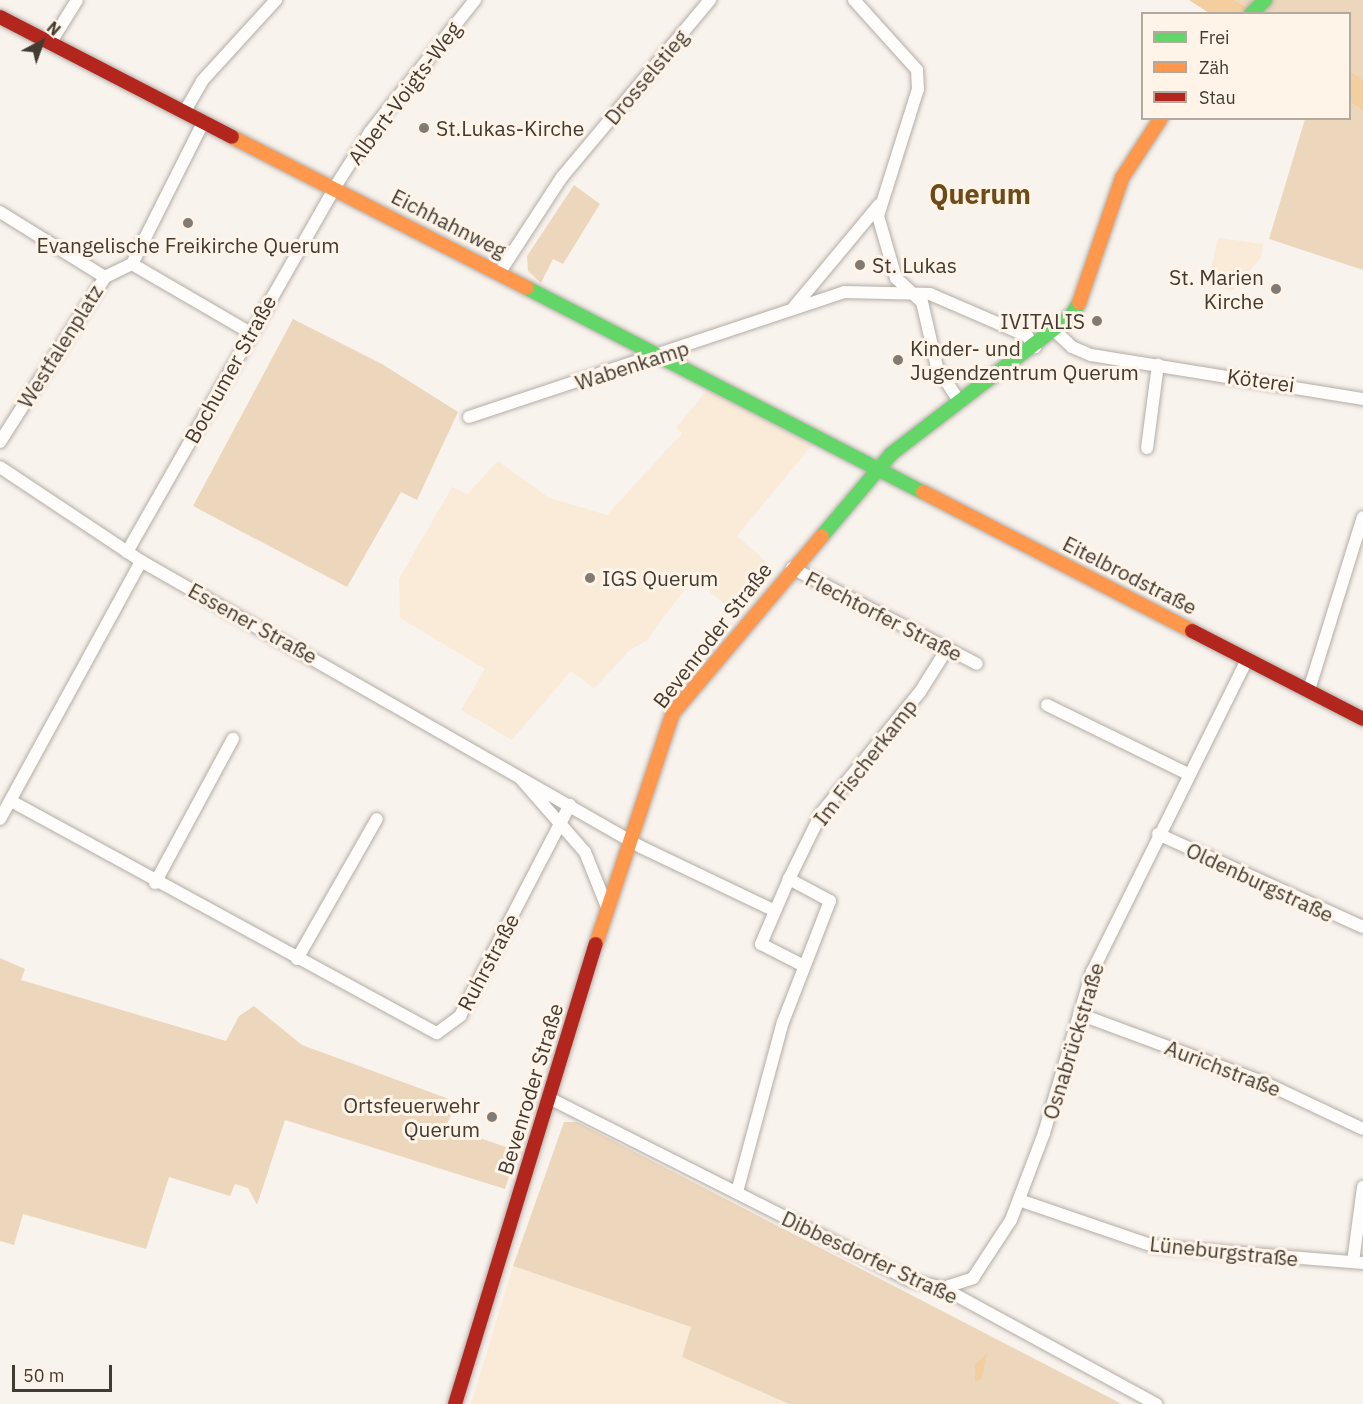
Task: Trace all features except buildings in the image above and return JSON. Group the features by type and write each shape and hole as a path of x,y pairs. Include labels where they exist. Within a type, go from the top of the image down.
{"street":[{"path":"51,42 77,0"},
{"path":"185,111 202,81 276,0"},
{"name":"Albert-Voigts-Weg","path":"335,187 370,132 475,0"},
{"name":"Drosselstieg","path":"500,272 562,177 710,0"},
{"path":"793,308 879,205 918,89 917,70 909,58 855,0"},
{"name":"Eichhahnweg","path":"0,16 877,468"},
{"name":"Bevenroder Straße","path":"455,1404 628,840 674,713 877,468 958,399 1056,332 1086,293 1122,178 1160,120"},
{"path":"204,121 132,264 249,332"},
{"name":"Bochumer Straße","path":"127,552 249,332 335,187"},
{"path":"879,205 896,279 913,290 1027,336 1035,347"},
{"path":"0,212 105,277"},
{"name":"Westfalenplatz","path":"0,442 105,277 132,264"},
{"path":"913,290 922,302 937,367 958,399"},
{"name":"Wabenkamp","path":"469,417 662,357 793,308 844,292 913,290"},
{"name":"Köterei","path":"1056,332 1081,352 1363,399"},
{"path":"1147,448 1158,365"},
{"name":"Essener Straße","path":"0,467 141,561 512,770 628,840"},
{"name":"Eitelbrodstraße","path":"877,468 1363,719"},
{"path":"1308,690 1363,517"},
{"path":"0,819 141,561"},
{"name":"Flechtorfer Straße","path":"792,568 977,664"},
{"name":"Im Fischerkamp","path":"802,965 761,944 773,910 822,812 920,692 947,649"},
{"name":"Osnabrückstraße","path":"943,1288 959,1286 983,1268 1019,1200 1079,1014 1112,925 1247,660"},
{"path":"1047,705 1188,774"},
{"path":"155,883 233,739"},
{"name":"Essener Straße","path":"512,770 585,852 607,907"},
{"name":"Ruhrstraße","path":"11,801 155,883 425,1029 447,1028 460,1016 570,805"},
{"path":"297,959 377,819"},
{"name":"Oldenburgstraße","path":"1158,834 1260,885 1363,927"},
{"path":"628,840 773,910"},
{"path":"737,1192 802,965 830,901 789,879"},
{"name":"Aurichstraße","path":"1079,1014 1263,1082 1363,1129"},
{"name":"Dibbesdorfer Straße","path":"549,1098 909,1280 943,1288 1156,1404"},
{"path":"1358,1262 1363,1187"},
{"name":"Lüneburgstraße","path":"1019,1200 1152,1246 1358,1262"}],"shaded area":[{"path":"1189,0 1235,0 1255,12 1207,12"},
{"path":"1235,0 1363,0 1363,79 1351,72 1351,12 1255,12"},
{"path":"1351,72 1363,79 1363,111 1351,103"},
{"path":"1351,103 1363,111 1363,270 1269,239 1305,120 1351,120"},
{"path":"574,185 600,204 563,264 553,259 541,283 528,271 527,256"},
{"path":"1218,238 1263,244 1261,258 1233,290 1207,286"},
{"path":"293,319 382,364 458,412 417,500 401,492 347,587 193,506"},
{"path":"707,390 812,445 737,536 769,564 731,609 710,592 707,578 698,571 647,640 629,651 594,689 571,671 512,740 461,710 485,669 400,618 399,579 452,487 467,494 498,461 549,498 607,515 682,433 676,428"},
{"path":"0,958 25,969 21,980 226,1041 239,1016 254,1006 302,1045 457,1102 446,1126 517,1151 505,1189 285,1120 257,1205 248,1188 235,1184 230,1196 169,1177 146,1249 23,1214 14,1245 0,1241"},
{"path":"564,1122 577,1122 1122,1404 789,1404 682,1357 691,1327 513,1266"},
{"path":"513,1266 692,1327 682,1357 789,1404 471,1404"},
{"path":"987,1352 982,1378 975,1382 975,1365"}],"traffic: fast":[{"path":"1253,12 1265,0"},
{"path":"527,288 923,492"},
{"path":"822,536 891,454 1072,315 1079,303"}],"traffic: slow":[{"path":"1079,303 1122,178 1160,120"},
{"path":"232,137 527,288"},
{"path":"923,492 1192,631"},
{"path":"596,944 673,713 822,536"}],"traffic: jam":[{"path":"0,17 232,137"},
{"path":"1192,631 1363,719"},
{"path":"455,1404 596,944"}],"place":[{"name":"St.Lukas-Kirche","path":"424,128"},
{"name":"Evangelische Freikirche Querum","path":"188,223"},
{"name":"St. Lukas","path":"860,265"},
{"name":"St. Marien Kirche","path":"1276,289"},
{"name":"IVITALIS","path":"1097,321"},
{"name":"Kinder- und Jugendzentrum Querum","path":"898,360"},
{"name":"IGS Querum","path":"590,578"},
{"name":"Ortsfeuerwehr Querum","path":"492,1117"}],"district":[{"name":"Querum","path":"980,194"}]}
